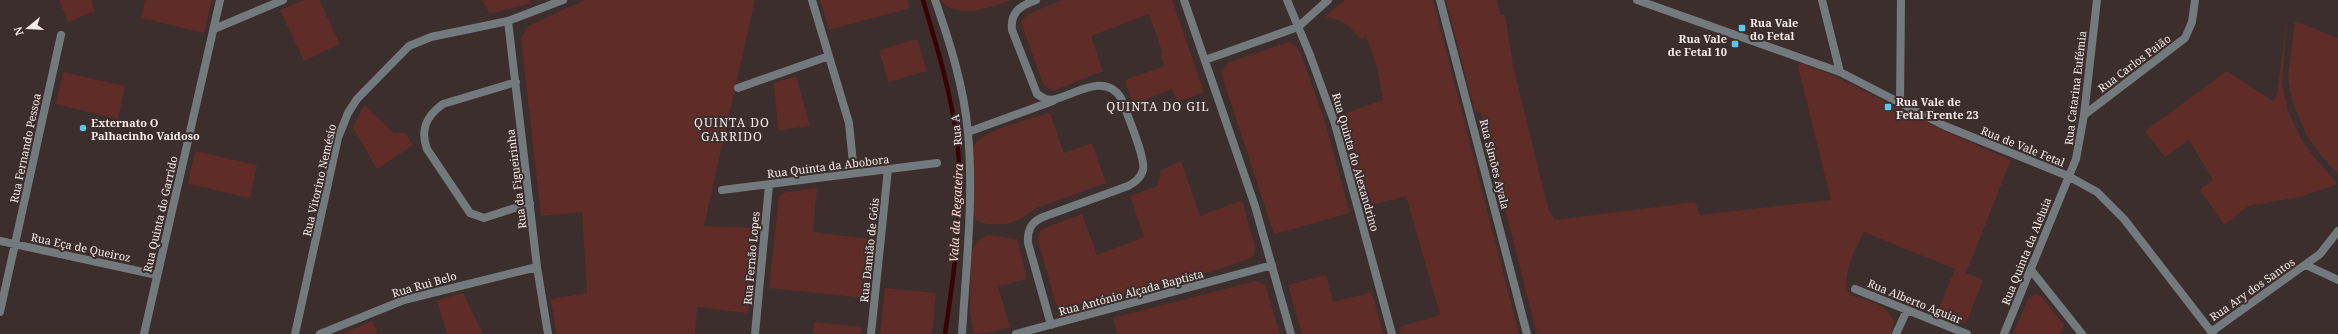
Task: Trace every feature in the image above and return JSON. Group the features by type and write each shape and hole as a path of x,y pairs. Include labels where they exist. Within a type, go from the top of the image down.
{"street":[{"name":"Rua Quinta do Garrido","path":"144,334 220,0"},
{"path":"214,29 283,0"},
{"name":"Rua Vitorino Nemésio","path":"295,334 338,138 348,113 357,99 400,53 419,41 508,21 563,0"},
{"path":"812,0 849,122 854,173"},
{"name":"Rua A","path":"935,0 955,61 968,132 969,228 962,334"},
{"name":"Rua António Alçada Baptista","path":"1036,0 1018,8 1011,21 1012,30 1037,94 1045,99 1061,98 1096,85 1106,85 1115,89 1121,98 1142,158 1143,170 1138,181 1043,217 1035,221 1030,227 1027,235 1028,243 1051,325 1272,265"},
{"path":"1184,0 1255,206 1291,334"},
{"name":"Rua Quinta do Alexandrino","path":"1287,0 1335,124 1392,334"},
{"path":"1205,60 1298,27 1328,0"},
{"name":"Rua Simões Ayala","path":"1440,0 1527,334"},
{"name":"Rua de Vale Fetal","path":"1637,0 1840,72 1945,126 2068,176 2097,192 2124,219 2212,333"},
{"path":"1822,0 1840,72"},
{"path":"1900,103 1901,0"},
{"name":"Rua Catarina Eufémia","path":"2068,176 2076,159 2084,115 2097,0"},
{"name":"Rua Carlos Paião","path":"2084,115 2185,38 2192,22 2195,0"},
{"name":"Rua da Figueirinha","path":"508,21 537,267 548,334"},
{"name":"Rua Fernando Pessoa","path":"0,312 61,35"},
{"path":"738,88 829,56"},
{"path":"516,82 443,104 425,124 424,140 427,149 470,214 484,218 530,203"},
{"path":"968,132 1061,98"},
{"name":"Rua Quinta da Abobora","path":"722,190 937,163"},
{"name":"Rua Damião de Góis","path":"871,334 888,169"},
{"name":"Rua Quinta da Aleluia","path":"2004,334 2068,176"},
{"name":"Rua Fernão Lopes","path":"755,334 768,185"},
{"name":"Rua Ary dos Santos","path":"2212,333 2306,265 2325,249 2338,231"},
{"name":"Rua Eça de Queiroz","path":"0,241 157,275"},
{"name":"Rua Ary dos Santos","path":"2306,265 2338,280"},
{"name":"Rua Rui Belo","path":"320,334 404,300 537,267"},
{"path":"2031,270 2082,334"},
{"name":"Rua Alberto Aguiar","path":"1855,289 1967,334"},
{"path":"1896,334 1907,310"},
{"path":"1016,334 1051,325"}],"shaded area":[{"path":"59,0 91,0 95,11 68,22"},
{"path":"145,0 212,0 204,33 141,18"},
{"path":"304,0 319,0 340,44 304,61 280,10"},
{"path":"482,0 529,0 531,3 490,14"},
{"path":"585,0 755,0 704,226 756,228 748,313 697,307 695,334 556,334 551,299 587,293 582,212 541,216 521,38 528,26"},
{"path":"820,0 907,0 910,8 829,30"},
{"path":"940,0 1010,0 983,9 964,11 955,10"},
{"path":"1062,0 1172,0 1204,92 1177,102 1172,89 1133,104 1125,80 1164,66 1161,55 1163,54 1149,14 1091,36 1103,71 1055,90 1049,89 1043,84 1021,22 1028,14"},
{"path":"1345,0 1433,0 1519,334 1401,334 1399,327 1440,315 1406,196 1373,205 1372,202 1365,203 1341,115 1383,100 1377,66 1366,37 1360,39 1341,21 1325,17"},
{"path":"1446,0 1497,0 1500,15 1505,15 1513,65 1544,192 1549,210 1555,220 1695,202 1700,215 1831,200 1798,67 1800,63 1836,77 1947,132 2011,160 1966,273 1983,280 1966,324 1937,313 1955,269 1864,232 1847,272 1847,288 1850,295 1881,306 1891,315 1894,321 1891,334 1537,334 1480,111 1475,112"},
{"path":"2287,18 2282,83 2288,111 2301,138 2313,156 2338,184 2299,197 2248,206 2224,225 2200,190 2213,180 2189,140 2165,157 2145,131 2227,71 2273,101 2277,95"},
{"path":"2295,21 2338,38 2338,174 2322,157 2306,134 2292,101 2288,77"},
{"path":"917,39 927,71 888,82 879,50"},
{"path":"1289,42 1296,46 1299,50 1307,71 1325,122 1350,213 1274,234 1221,73 1229,62"},
{"path":"63,72 125,86 118,119 56,104"},
{"path":"796,76 810,126 778,130 774,83"},
{"path":"364,105 394,133 405,133 413,145 377,169 353,128"},
{"path":"1050,113 1064,153 1092,143 1106,183 1036,208 1024,217 1008,224 987,224 976,221 974,213 972,149 977,142 995,131 1018,122"},
{"path":"195,151 257,165 250,198 188,184"},
{"path":"1181,161 1200,216 1242,200 1255,246 1254,255 1224,267 1167,283 1069,307 1059,307 1055,301 1038,240 1040,230 1082,214 1097,255 1144,237 1130,196 1157,186 1161,170"},
{"path":"817,188 813,232 870,239 865,298 769,288 779,196 786,192"},
{"path":"987,235 1017,239 1027,279 998,286 1010,327 988,333 975,334 973,332 970,312 971,253 977,241"},
{"path":"1326,275 1333,302 1372,292 1383,334 1302,334 1288,285"},
{"path":"1255,281 1265,284 1280,334 1117,334 1113,318"},
{"path":"885,288 936,293 932,334 880,334"},
{"path":"463,293 483,334 447,334 437,300"},
{"path":"2035,294 2042,297 2064,325 2060,334 2013,334 2028,299"},
{"path":"372,321 378,334 342,334"},
{"path":"814,322 862,327 861,334 813,334"}],"waterway":[{"name":"Vala da Regateira","path":"923,0 947,87 957,141 959,165 960,189 957,238 945,334"}],"place":[{"name":"Rua Vale do Fetal","path":"1742,28"},
{"name":"Rua Vale de Fetal 10","path":"1735,44"},
{"name":"Rua Vale de Fetal Frente 23","path":"1888,107"},
{"name":"Externato O Palhacinho Vaidoso","path":"83,128"}],"district":[{"name":"QUINTA DO GIL","path":"1158,106"},
{"name":"QUINTA DO GARRIDO","path":"732,129"}]}
